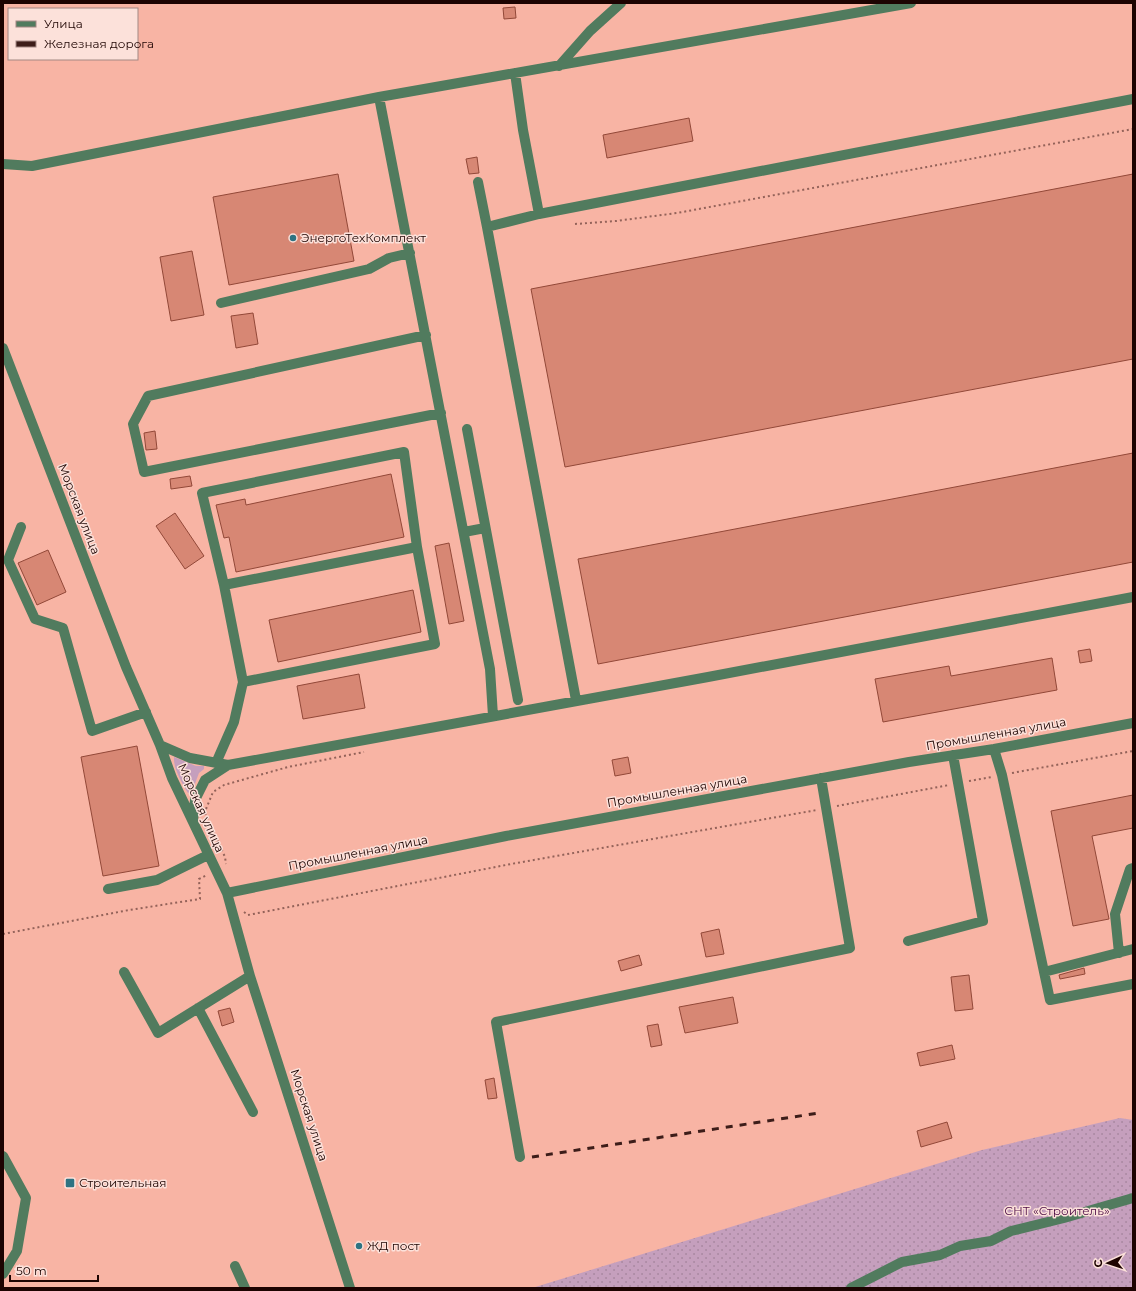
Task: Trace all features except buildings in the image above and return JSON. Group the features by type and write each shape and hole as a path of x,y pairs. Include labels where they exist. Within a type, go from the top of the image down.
{"street":[{"path":"559,66 590,31 621,3"},
{"path":"3,164 32,166 379,98 911,3"},
{"path":"515,73 523,130 540,214"},
{"path":"379,98 490,669 493,716"},
{"path":"487,227 540,214 1133,99"},
{"path":"478,182 576,700"},
{"path":"221,303 369,269 389,258 410,253"},
{"path":"426,335 148,396 133,424 144,472 441,413"},
{"name":"Морская улица","path":"3,348 126,667 160,745 172,778 227,893 250,976 350,1288"},
{"path":"467,429 518,700"},
{"path":"216,763 234,722 243,682 224,585 202,493 404,452 417,547 435,644 243,682"},
{"path":"21,527 8,560 35,619 63,628 92,731 146,712"},
{"path":"464,532 486,528"},
{"path":"224,585 417,547"},
{"path":"160,745 190,758 228,765 576,700 708,678 1133,597"},
{"name":"Промышленная улица","path":"227,893 513,835 821,778 1133,723"},
{"path":"994,748 1002,775 1050,1000 1133,984"},
{"path":"908,941 983,922 953,755"},
{"path":"193,824 195,800 205,780 228,765"},
{"path":"520,1157 496,1022 850,948 821,778"},
{"path":"108,889 157,880 208,855"},
{"path":"1119,953 1115,914 1130,868 1133,868"},
{"path":"1044,972 1133,950"},
{"path":"124,972 158,1033 250,976"},
{"path":"198,1008 253,1112"},
{"path":"3,1156 26,1198 18,1251 3,1274"},
{"path":"852,1288 902,1262 940,1254 960,1246 991,1241 1011,1231 1133,1198"},
{"path":"235,1266 245,1288"}],"path":[{"path":"575,224 616,222 677,213 1133,129"},
{"path":"3,934 129,910 200,899 199,879 226,865 225,857 204,812 213,792 218,787 288,767 371,751"},
{"path":"243,912 248,916 510,864 1133,751"}],"green space":[{"path":"174,757 196,766 204,766 204,769 199,773 191,794 188,793 178,775"},
{"name":"СНТ «Строитель»","path":"1120,1118 1133,1120 1133,1288 532,1288 982,1150"}],"railway":[{"path":"532,1157 819,1113"}],"place":[{"name":"ЭнергоТехКомплект","path":"293,238"},
{"name":"Строительная","path":"70,1183"},
{"name":"ЖД пост","path":"359,1246"}]}
